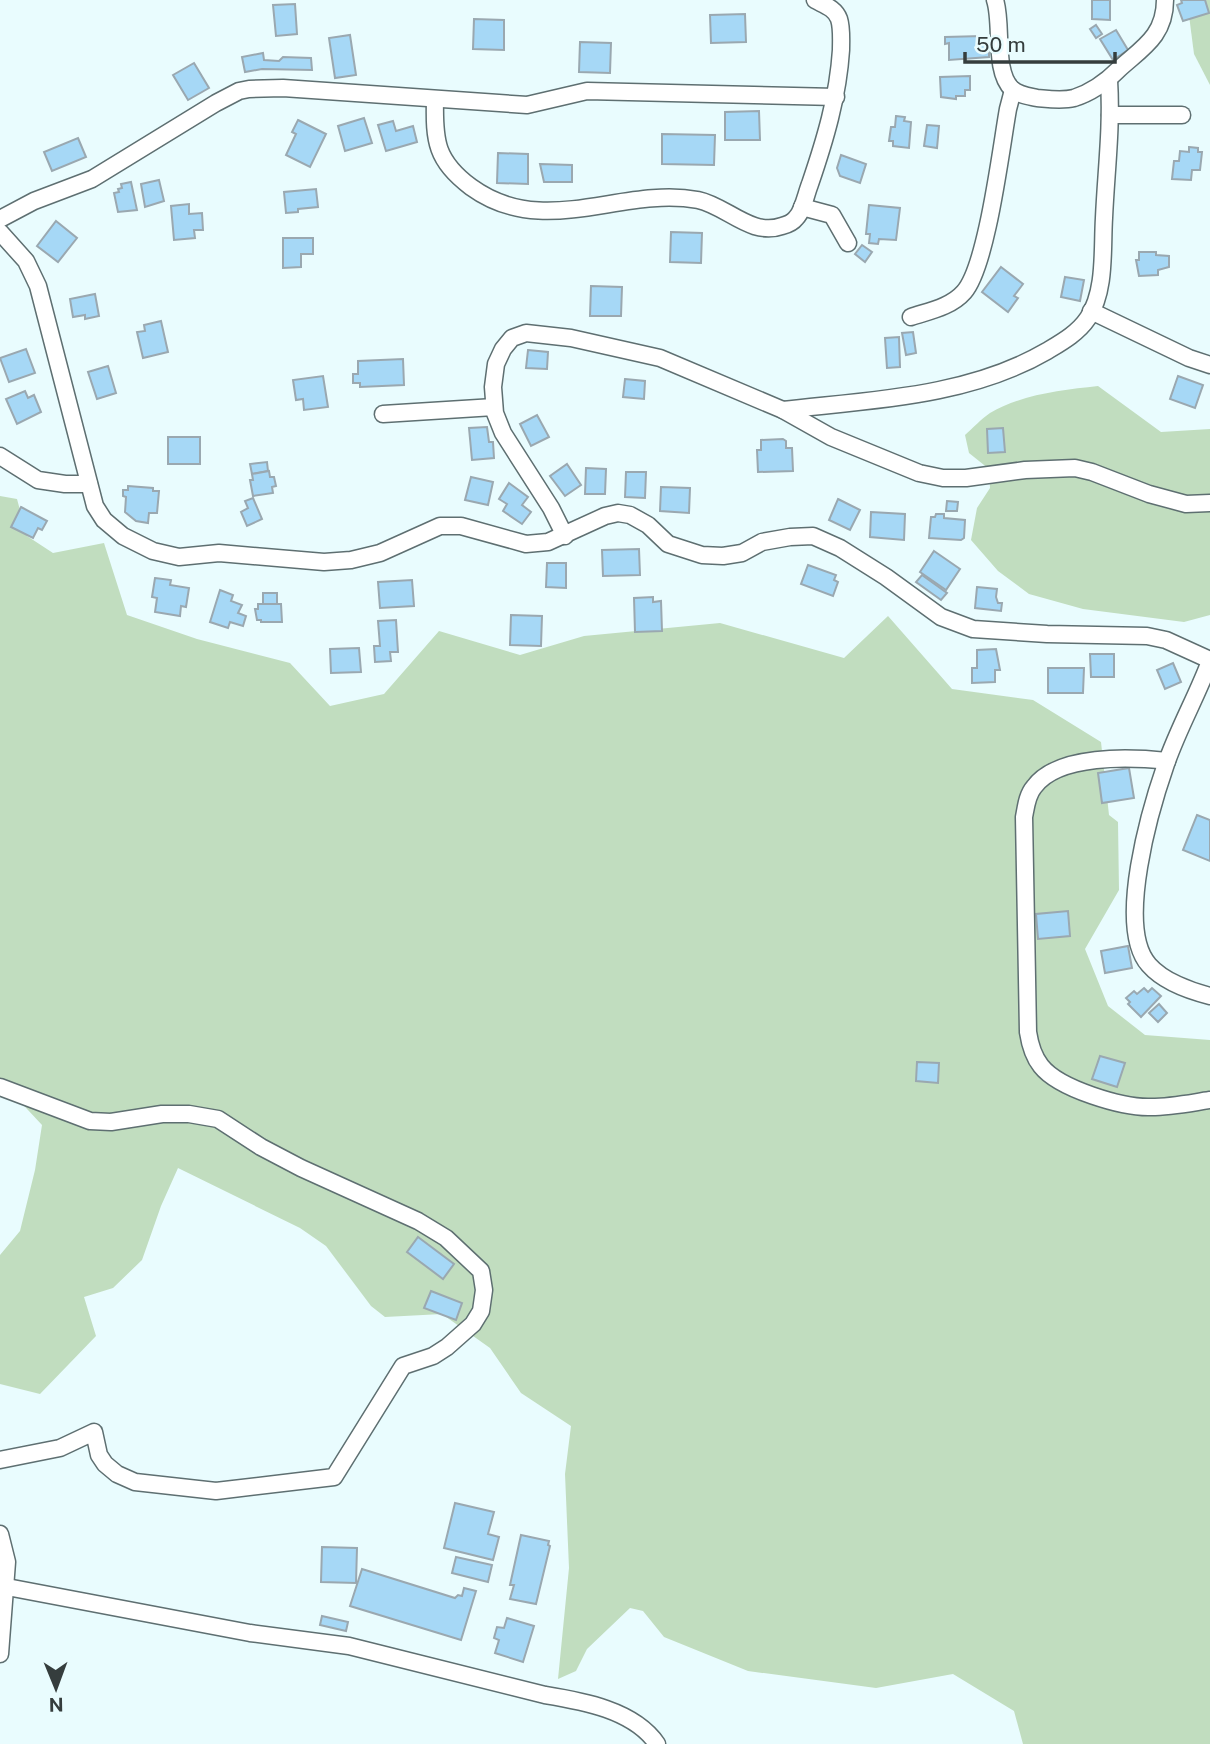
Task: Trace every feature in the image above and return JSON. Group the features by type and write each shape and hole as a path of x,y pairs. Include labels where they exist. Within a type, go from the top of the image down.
{"street":[{"path":"435,100 434,135 450,168 479,193 502,204 526,212 555,212 654,200 700,201 758,227 770,229 784,226 796,218 802,208 825,138 839,76 839,19 834,10 815,0"},
{"path":"995,0 999,12 1001,64 1005,78 1013,90 1024,96 1050,100 1072,99 1109,80 1149,44 1158,26 1164,0"},
{"path":"783,410 910,396 1004,372 1066,340 1079,328 1091,311 1100,278 1110,115 1109,80"},
{"path":"0,219 34,201 92,179 216,103 249,89 283,88 527,106 587,91 836,97"},
{"path":"911,317 955,301 974,278 983,247 1013,90"},
{"path":"1110,115 1182,115"},
{"path":"802,208 832,215 848,243"},
{"path":"0,232 26,261 38,286 95,506 104,520 123,536 153,551 178,556 219,554 324,562 351,560 380,553 440,526 482,530 526,544 548,542 605,516 618,513 630,515 648,525 668,544 702,555 742,553 762,542 813,536 875,570 941,617 973,629 1047,635 1147,636 1166,640 1210,661 1196,699 1167,761 1145,835 1137,883 1135,930 1147,964 1176,984 1210,996"},
{"path":"1091,311 1189,358 1210,365"},
{"path":"565,536 551,508 503,433 494,407 496,365 503,349 512,338 526,334 571,338 660,358 783,410 831,437 919,473 943,478 966,478 1025,470 1074,468 1186,504 1210,503"},
{"path":"383,414 494,407"},
{"path":"0,456 38,480 89,484"},
{"path":"1167,761 1138,757 1079,763 1055,769 1032,788 1024,817 1028,1032 1030,1047 1042,1068 1062,1081 1095,1096 1119,1104 1149,1107 1210,1100"},
{"path":"0,1087 90,1121 111,1122 162,1114 189,1114 218,1119 261,1147 418,1221 446,1238 481,1271 484,1290 481,1311 473,1324 433,1356 403,1366 334,1477 216,1491 135,1482 117,1474 105,1464 99,1455 94,1432 60,1448 0,1460"},
{"path":"0,1534 7,1562 0,1654"},
{"path":"7,1587 250,1633 361,1648 545,1695 575,1700 613,1712 644,1731 657,1744"}],"green space":[{"path":"1187,0 1210,0 1210,85 1194,54"},
{"path":"1098,386 1161,432 1210,429 1210,615 1184,622 1083,609 1029,594 998,571 971,540 977,508 990,488 989,469 969,453 965,435 990,413 1016,401 1057,391"},
{"path":"0,496 17,499 27,536 53,553 104,543 127,615 197,639 290,663 330,706 384,694 439,631 520,655 584,636 720,623 844,658 888,616 952,689 1033,700 1101,742 1109,815 1118,822 1119,890 1085,949 1108,1006 1145,1035 1210,1040 1210,1744 1023,1744 1014,1711 953,1674 876,1688 748,1671 664,1637 643,1611 630,1608 587,1649 576,1671 558,1679 569,1568 565,1474 571,1426 521,1393 490,1348 442,1314 385,1317 371,1306 326,1246 300,1228 178,1168 142,1260 113,1288 84,1297 96,1336 40,1394 0,1384 0,1255 20,1231 35,1170 42,1125 0,1080"}],"building":[{"path":"1092,0 1110,0 1110,20 1092,19"},
{"path":"1181,0 1205,0 1209,13 1183,21 1177,5 1182,3"},
{"path":"295,4 297,34 276,36 273,5"},
{"path":"745,14 746,42 711,43 710,15"},
{"path":"474,19 504,20 504,50 473,49"},
{"path":"1096,25 1102,34 1096,38 1090,29"},
{"path":"1116,30 1128,50 1113,60 1100,39"},
{"path":"350,35 356,75 335,78 329,38"},
{"path":"982,36 982,44 989,44 989,57 949,60 949,43 945,44 945,37"},
{"path":"580,42 611,43 610,73 579,72"},
{"path":"263,53 264,60 279,61 283,57 311,58 312,70 262,69 245,72 242,57"},
{"path":"194,63 209,88 188,100 173,75"},
{"path":"970,76 970,90 965,90 965,96 956,96 956,99 941,97 940,77"},
{"path":"759,111 760,140 725,140 725,112"},
{"path":"896,116 905,117 904,121 911,122 909,148 893,146 893,141 889,141"},
{"path":"364,118 372,143 345,151 338,126"},
{"path":"298,120 326,134 310,167 286,155 296,134 292,132"},
{"path":"393,121 396,131 413,126 417,142 386,151 378,125"},
{"path":"927,125 939,126 937,148 924,146"},
{"path":"662,134 715,135 714,165 662,164"},
{"path":"78,138 86,157 52,171 44,152"},
{"path":"1189,147 1198,148 1198,152 1202,152 1200,170 1192,170 1191,180 1172,179 1174,161 1179,161 1180,151 1189,152"},
{"path":"498,153 528,154 528,184 497,183"},
{"path":"841,155 866,164 860,183 840,176 837,168"},
{"path":"540,164 572,165 572,182 544,182"},
{"path":"159,180 164,201 145,207 141,184"},
{"path":"131,182 137,210 118,212 114,193 119,192 121,184"},
{"path":"316,189 318,207 286,213 284,192"},
{"path":"189,204 189,214 202,213 203,230 194,230 195,238 174,240 171,206"},
{"path":"869,205 900,208 896,240 879,239 878,244 869,243 870,234 866,234"},
{"path":"56,221 77,238 58,262 37,246"},
{"path":"671,232 702,233 701,263 670,262"},
{"path":"283,238 313,238 313,254 301,254 301,267 283,268"},
{"path":"862,245 872,252 865,262 855,254"},
{"path":"1139,252 1156,252 1156,255 1169,256 1169,267 1158,270 1158,275 1139,276 1136,260 1139,260"},
{"path":"1001,267 1023,284 1014,296 1018,298 1008,312 982,292"},
{"path":"1065,277 1084,280 1080,301 1061,297"},
{"path":"591,286 622,287 621,316 590,316"},
{"path":"95,294 99,316 85,319 85,315 73,317 70,299"},
{"path":"161,321 168,352 143,358 137,332 145,331 144,325"},
{"path":"913,332 916,353 906,355 902,333"},
{"path":"899,337 900,367 887,368 885,338"},
{"path":"26,349 35,373 9,382 0,358"},
{"path":"528,350 548,352 547,369 526,368"},
{"path":"403,359 404,385 360,387 360,383 353,383 353,374 358,374 358,361"},
{"path":"108,366 116,393 97,399 88,372"},
{"path":"323,376 328,407 304,410 303,399 296,400 293,380"},
{"path":"1178,376 1203,385 1195,408 1170,399"},
{"path":"625,379 645,381 644,399 623,397"},
{"path":"25,391 28,398 34,395 41,412 17,424 6,399"},
{"path":"537,415 549,437 531,446 520,424"},
{"path":"487,427 489,442 493,442 494,458 472,460 469,428"},
{"path":"1003,428 1005,452 988,453 987,429"},
{"path":"168,437 200,437 200,464 168,464"},
{"path":"761,440 786,441 786,448 792,448 793,471 758,472 757,450 761,450"},
{"path":"267,462 268,471 252,474 250,464"},
{"path":"567,464 581,485 565,496 550,476"},
{"path":"586,468 606,469 605,494 585,494"},
{"path":"269,471 276,486 272,487 273,493 253,496 250,480 253,480 252,474"},
{"path":"626,472 646,472 645,498 625,497"},
{"path":"471,477 493,482 488,505 465,500"},
{"path":"509,483 528,497 522,505 531,512 522,524 503,511 507,504 499,499"},
{"path":"128,486 159,491 157,513 149,513 148,523 136,521 125,512 126,497 123,496 123,490 128,490"},
{"path":"661,487 690,488 689,513 660,511"},
{"path":"253,498 262,519 247,526 241,512 248,508 245,501"},
{"path":"838,499 860,510 850,530 829,520"},
{"path":"947,501 958,502 957,511 946,511"},
{"path":"21,507 47,521 42,530 38,528 33,538 11,527"},
{"path":"871,512 905,514 904,540 870,537"},
{"path":"944,514 944,518 965,520 964,538 929,538 931,517"},
{"path":"639,549 640,575 603,576 602,550"},
{"path":"934,551 960,569 946,590 920,572"},
{"path":"547,563 566,563 566,588 546,587"},
{"path":"808,565 836,575 834,580 838,582 833,596 801,584"},
{"path":"922,575 947,593 941,600 916,582"},
{"path":"155,578 171,580 170,585 189,588 186,607 181,606 180,616 155,612 157,598 152,597"},
{"path":"412,580 414,606 380,608 378,582"},
{"path":"977,587 997,589 998,603 1002,603 1001,611 975,608"},
{"path":"220,590 233,595 231,601 242,605 238,613 246,616 243,626 230,622 228,628 210,622"},
{"path":"263,593 277,593 277,604 263,604"},
{"path":"653,597 653,602 661,601 662,631 635,632 634,598"},
{"path":"258,604 281,604 282,622 257,620 255,609 258,609"},
{"path":"511,615 542,616 541,646 510,645"},
{"path":"396,620 398,652 390,652 391,661 375,662 374,646 380,646 378,621"},
{"path":"359,648 361,672 331,673 330,649"},
{"path":"996,649 1000,670 995,670 995,682 972,683 972,668 977,668 977,650"},
{"path":"1090,654 1114,654 1114,677 1091,677"},
{"path":"1173,663 1181,682 1165,689 1157,670"},
{"path":"1048,668 1084,668 1083,693 1048,693"},
{"path":"1129,768 1134,798 1102,803 1098,773"},
{"path":"1197,815 1210,820 1210,861 1183,850"},
{"path":"1068,911 1070,936 1038,939 1036,914"},
{"path":"1128,946 1132,968 1105,973 1101,951"},
{"path":"1144,988 1148,992 1152,988 1161,996 1141,1017 1128,1004 1130,1002 1126,998 1134,991 1137,994"},
{"path":"1159,1004 1167,1013 1158,1022 1149,1013"},
{"path":"1100,1056 1125,1063 1117,1087 1092,1079"},
{"path":"917,1062 939,1063 938,1083 916,1081"},
{"path":"418,1237 454,1264 443,1279 407,1252"},
{"path":"431,1291 462,1303 456,1320 424,1308"},
{"path":"455,1503 494,1512 488,1534 499,1537 493,1560 444,1548"},
{"path":"521,1535 549,1541 536,1604 510,1599 514,1585 510,1585"},
{"path":"322,1547 357,1548 356,1583 321,1582"},
{"path":"456,1557 492,1565 488,1582 452,1573"},
{"path":"362,1569 455,1598 462,1596 464,1588 476,1591 461,1640 350,1606"},
{"path":"322,1616 348,1622 346,1631 320,1625"},
{"path":"507,1618 534,1626 523,1662 495,1653 499,1640 494,1638 497,1627 504,1628"}]}
